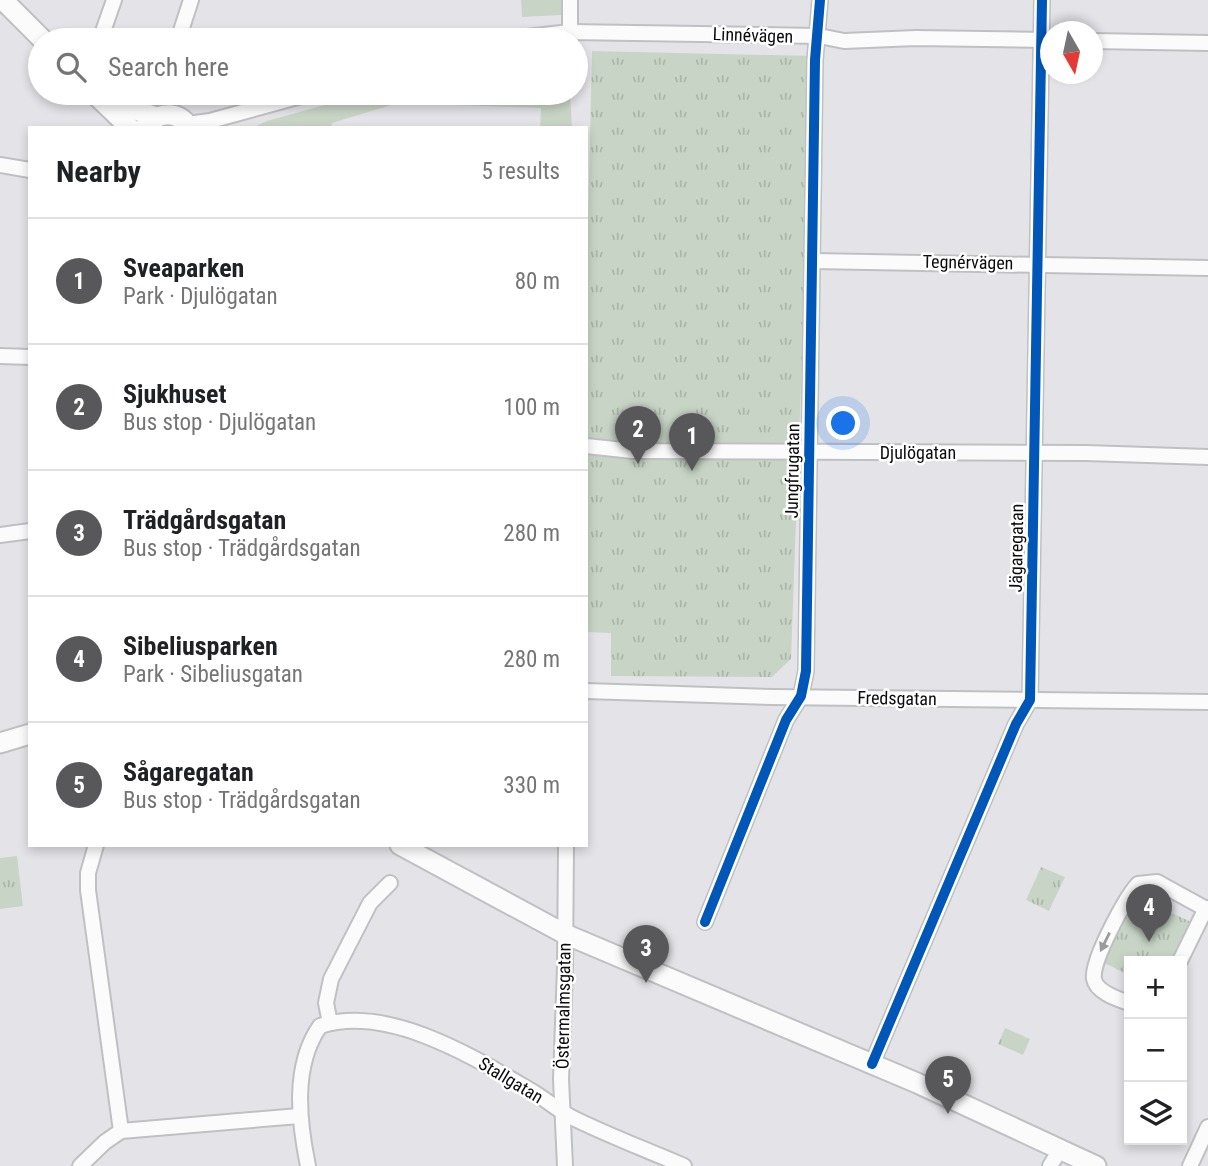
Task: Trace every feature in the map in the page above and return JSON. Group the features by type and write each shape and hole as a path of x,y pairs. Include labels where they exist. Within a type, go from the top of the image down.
{"street":[{"path":"3,0 31,28"},
{"path":"104,28 114,0"},
{"path":"182,28 191,0"},
{"path":"570,0 570,28"},
{"name":"Jungfrugatan","path":"705,922 786,720 800,696 806,671 815,60 820,0"},
{"name":"Jägaregatan","path":"1042,0 1044,21"},
{"name":"Linnévägen","path":"588,32 819,36 844,41 916,38 1040,39"},
{"path":"1103,41 1208,43"},
{"name":"Jägaregatan","path":"872,1064 1016,724 1030,700 1038,264 1044,84"},
{"path":"106,105 128,126"},
{"path":"117,105 150,122 174,115 189,126 266,105"},
{"path":"230,126 266,105"},
{"path":"0,165 28,170"},
{"name":"Tegnérvägen","path":"813,261 1208,268"},
{"path":"0,356 28,357"},
{"name":"Djulögatan","path":"588,446 633,451 1086,453 1208,457"},
{"path":"0,535 28,531"},
{"name":"Fredsgatan","path":"588,691 1208,702"},
{"path":"0,743 28,735"},
{"path":"95,847 88,873 88,890 121,1131"},
{"path":"404,847 565,934 872,1064 1096,1166"},
{"name":"Östermalmsgatan","path":"565,1166 562,1111 566,847"},
{"path":"1124,1001 1098,988 1094,979 1096,961 1128,894 1138,884 1157,882 1207,909 1183,956"},
{"path":"308,1166 299,1116 305,1065 312,1037 320,1026 330,1023 327,1003 331,979 369,903 390,883"},
{"name":"Stallgatan","path":"330,1023 348,1021 375,1024 440,1041 466,1053 562,1111 684,1166"},
{"path":"83,1165 105,1142 121,1131 299,1116"},
{"path":"1190,1166 1208,1127"},
{"path":"1050,1166 1061,1149"}],"green space":[{"path":"521,0 567,0 562,15 522,17"},
{"path":"592,51 813,56 791,659 772,677 611,676 611,633 588,632 588,224"},
{"path":"325,105 391,105 332,123 331,126 256,126"},
{"path":"455,105 571,105 572,126 540,126 541,108"},
{"path":"17,856 23,906 0,909 0,858"},
{"path":"1041,867 1065,877 1049,911 1026,900"},
{"path":"1135,895 1195,924 1179,956 1124,956 1124,973 1102,962"},
{"path":"1005,1028 1030,1039 1023,1055 998,1044"}],"cycle path":[{"path":"705,922 786,720 801,696 806,671 815,60 820,0"},
{"path":"872,1064 1016,724 1030,700 1042,0"}],"place":[{"name":"Sjukhuset","path":"638,464"},
{"name":"Sveaparken","path":"692,471"},
{"name":"Sibeliusparken","path":"1149,942"},
{"name":"Trädgårdsgatan","path":"646,983"},
{"name":"Sågaregatan","path":"948,1114"}]}
